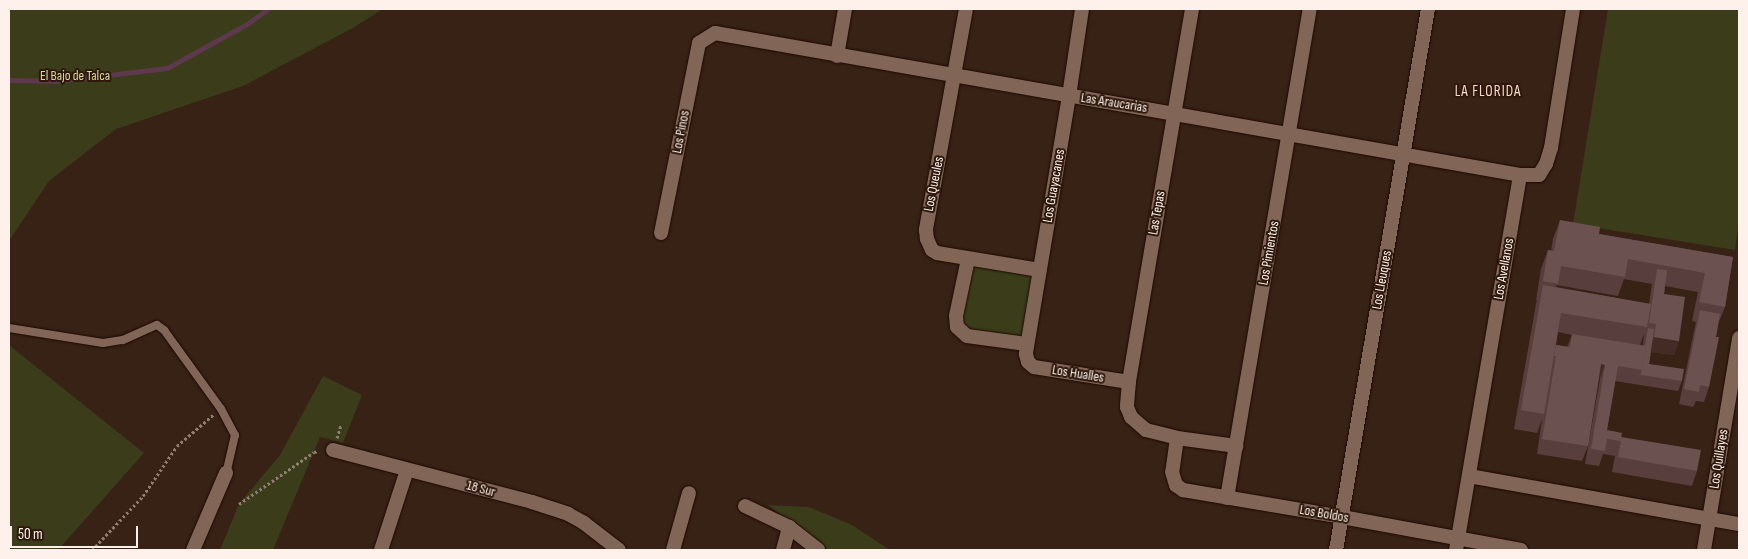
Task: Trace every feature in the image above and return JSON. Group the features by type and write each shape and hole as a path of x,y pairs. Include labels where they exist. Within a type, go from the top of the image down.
{"street":[{"path":"837,56 845,9"},
{"name":"Los Queules","path":"966,9 926,230 929,245 932,250 968,260 1040,270"},
{"name":"Los Guayacanes","path":"1028,362 1026,344 1070,96 1082,9"},
{"name":"Las Tepas","path":"1177,438 1146,430 1131,417 1127,407 1129,382 1192,9"},
{"name":"Los Pimientos","path":"1227,498 1310,9"},
{"name":"Los Lleuques","path":"1336,550 1428,9"},
{"path":"1520,175 1539,175 1546,164 1573,9"},
{"name":"Las Araucarias","path":"709,35 720,32 837,56 1174,113 1520,175"},
{"name":"Los Pinos","path":"661,233 699,43 709,35"},
{"name":"Los Avellanos","path":"1457,544 1520,175"},
{"path":"968,260 956,316 957,327 967,336 1026,344"},
{"name":"Los Quillayes","path":"1704,550 1739,338"},
{"name":"Los Hualles","path":"1028,362 1034,367 1129,382"},
{"path":"1177,438 1236,446"},
{"name":"Los Boldos","path":"1177,438 1172,472 1176,485 1183,490 1342,517 1457,544 1521,550"},
{"name":"18 Sur","path":"332,450 532,502 568,514 584,523 619,550"},
{"path":"381,550 407,470"},
{"path":"193,550 226,473"},
{"path":"1469,476 1739,524"},
{"path":"673,550 689,493"},
{"path":"745,506 789,527 818,550"},
{"path":"783,550 789,527"}],"lane":[{"path":"9,328 103,344 123,340 156,325 164,330 221,409 236,435 226,473"}],"path":[{"path":"92,550 143,496 177,446 221,409"},
{"path":"239,504 314,452"}],"green space":[{"name":"El Bajo de Talca","path":"10,9 383,9 351,29 243,86 116,129 49,181 9,241"},
{"path":"1608,9 1739,9 1739,222 1735,250 1573,224"},
{"path":"968,259 1040,270 1026,344 957,327"},
{"path":"9,345 144,453 58,550 9,550"},
{"path":"323,376 362,395 343,443 320,437 273,550 220,550 239,504 280,455"},
{"path":"768,505 809,507 852,525 890,550 828,550"}],"building":[{"path":"1560,220 1600,227 1599,234 1733,257 1725,307 1699,302 1705,273 1628,259 1625,277 1561,266 1558,284 1543,281 1548,250 1554,251"},
{"path":"1657,269 1667,270 1664,294 1685,297 1679,341 1654,337 1656,324 1649,323"},
{"path":"1543,285 1651,304 1647,327 1561,313 1544,414 1521,410"},
{"path":"1700,310 1720,314 1716,337 1719,337 1709,387 1700,385 1699,392 1684,389"},
{"path":"1648,328 1654,329 1649,364 1684,369 1682,381 1640,375"},
{"path":"1572,334 1646,346 1642,370 1618,366 1607,430 1622,433 1621,437 1701,450 1697,471 1618,457 1621,441 1607,439 1605,451 1591,449 1605,365 1601,364 1588,446 1542,439 1556,356 1554,356 1556,345 1570,347"}],"waterway":[{"path":"9,80 57,81 167,68 247,24 268,9"}],"district":[{"name":"LA FLORIDA","path":"1488,92"}]}
